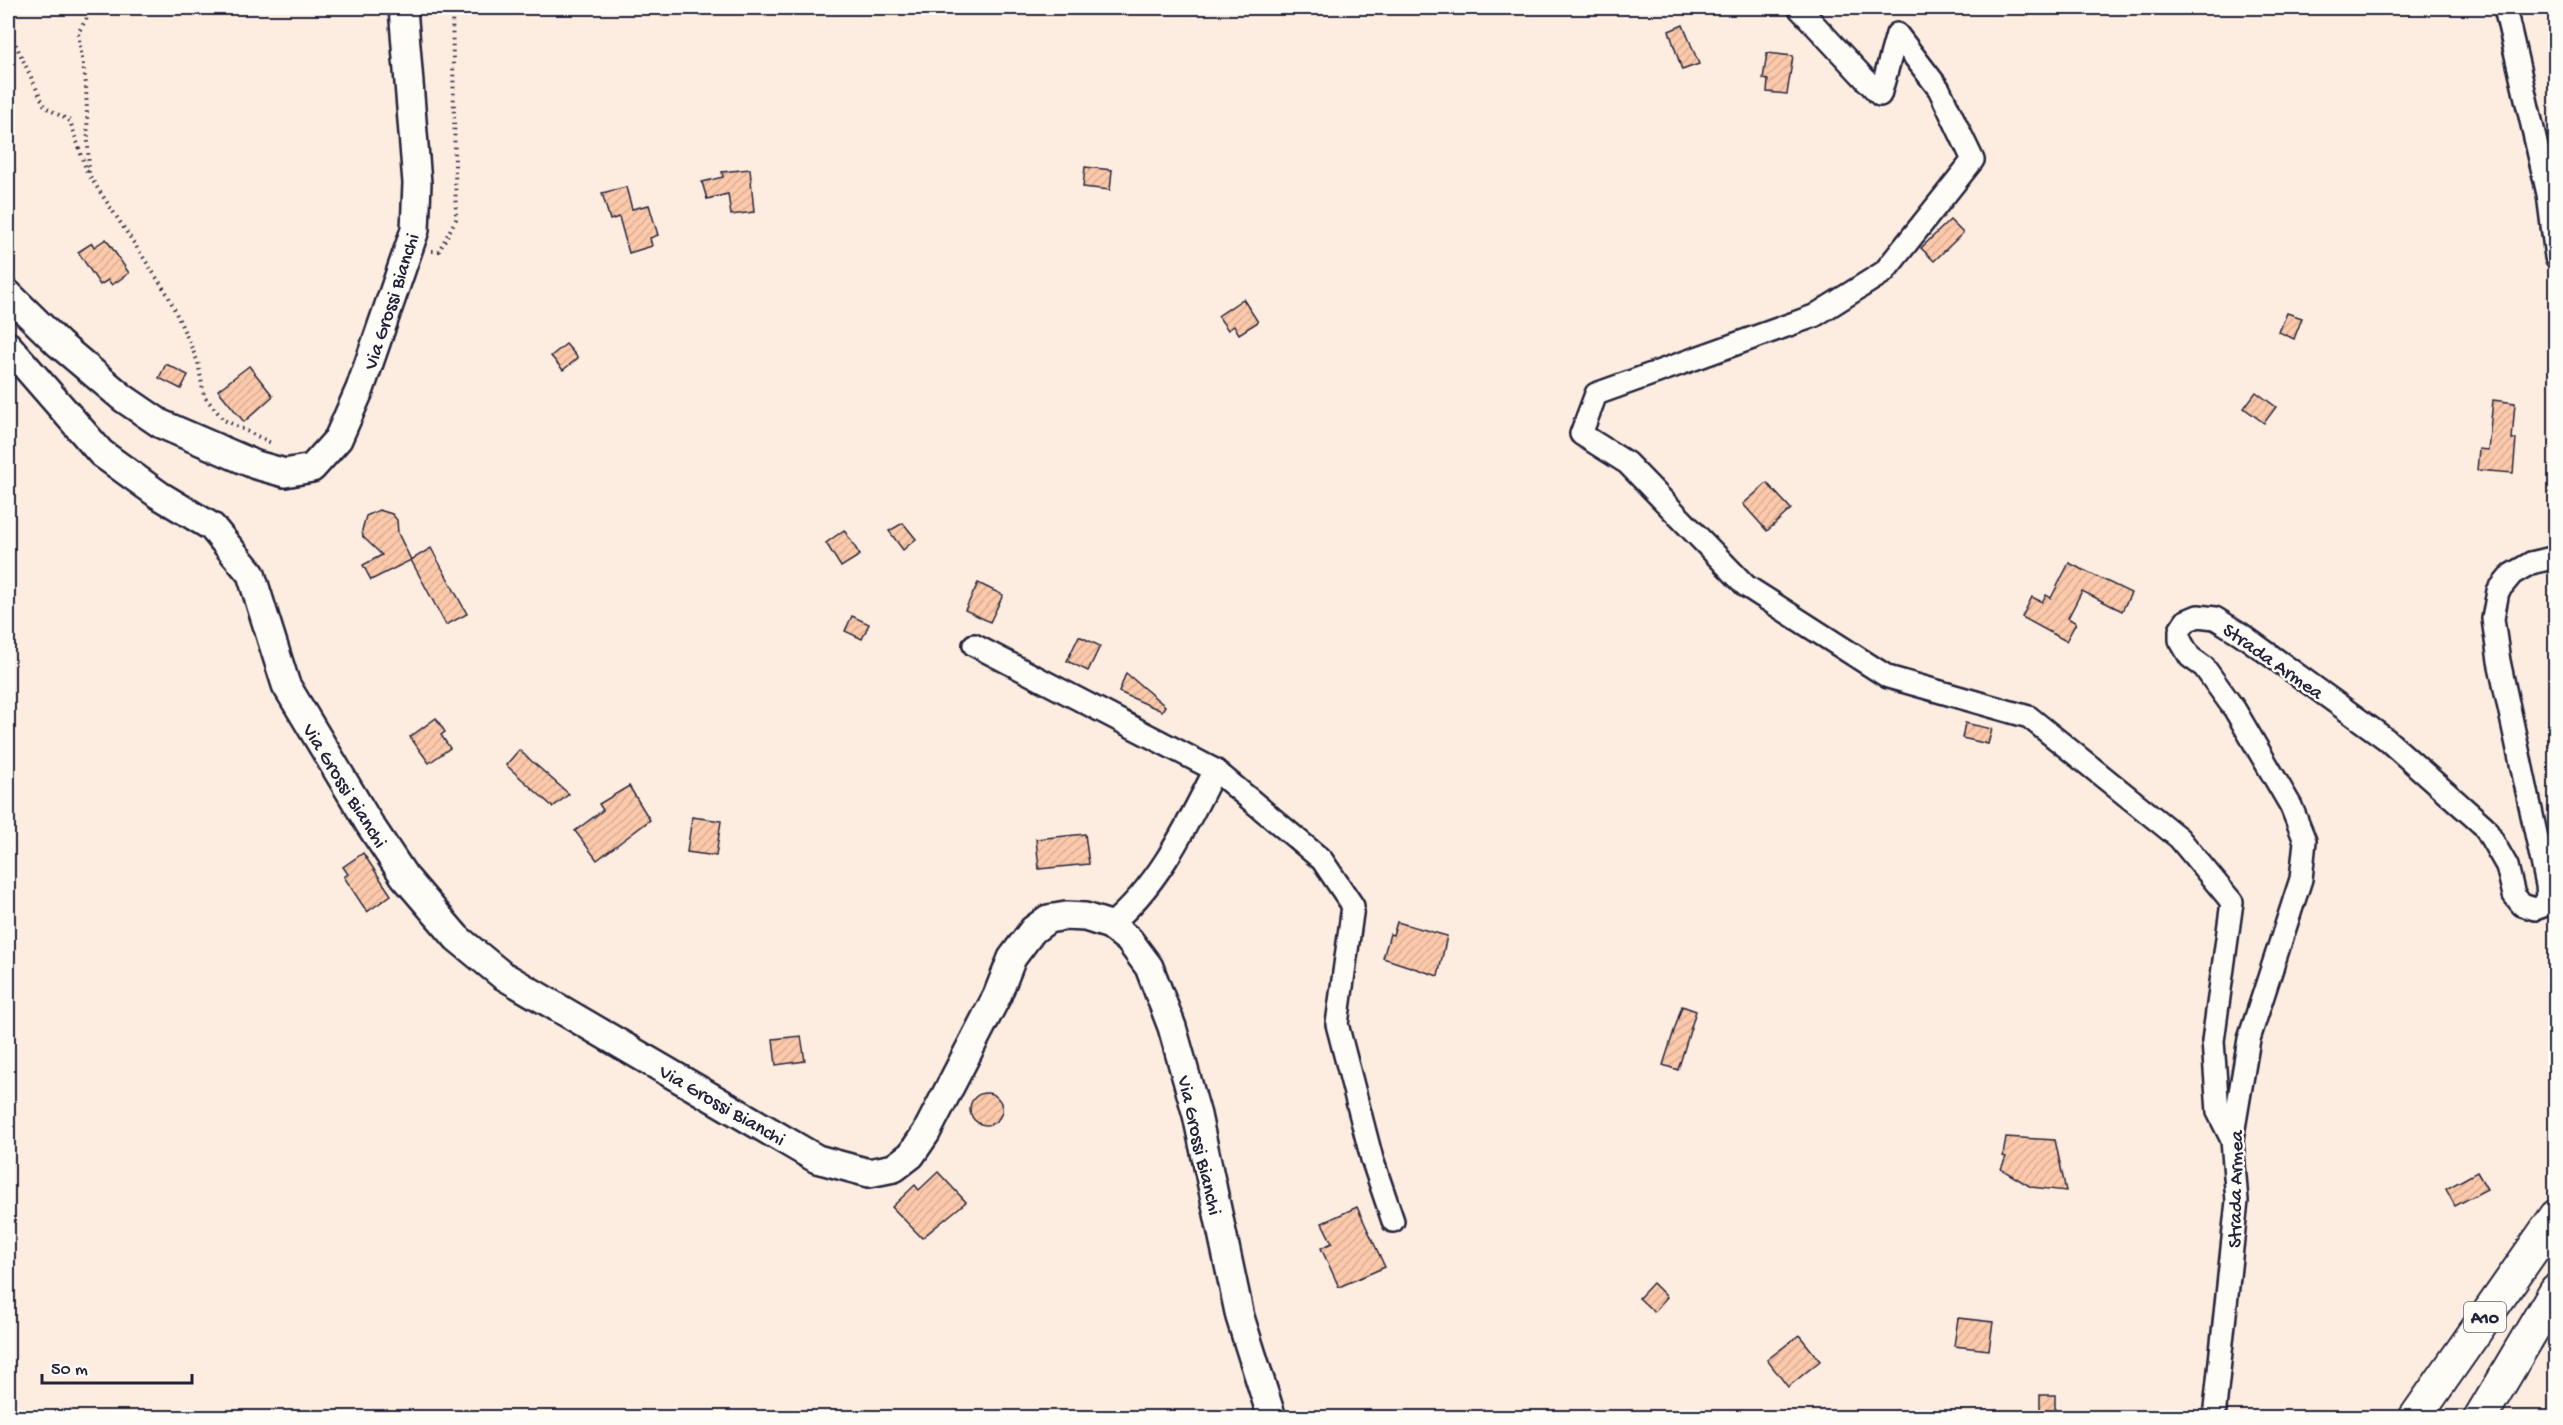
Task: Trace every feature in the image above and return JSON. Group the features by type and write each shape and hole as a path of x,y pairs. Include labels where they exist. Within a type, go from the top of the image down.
{"highway":[{"name":"A10","path":"2415,1418 2556,1216"},
{"name":"A10","path":"2480,1418 2556,1290"}],"main road":[{"name":"Via Grossi Bianchi","path":"8,294 68,352 123,398 161,424 256,465 285,473 312,468 338,439 360,389 415,230 417,183 402,8"},
{"name":"Via Grossi Bianchi","path":"8,346 101,453 159,495 212,527 251,574 286,685 404,876 457,938 502,975 818,1159 869,1173 894,1168 911,1155 926,1133 992,1006 1012,958 1033,930 1048,919 1066,916 1085,917 1110,926 1129,940 1149,967 1172,1027 1197,1116 1240,1317 1272,1418"}],"street":[{"path":"1799,8 1880,95 1897,34 1939,89 1973,160 1884,272 1814,315 1596,394 1581,434 1627,462 1746,586 1888,677 2029,717 2179,838 2232,902 2212,1041 2218,1112 2232,1140"},
{"path":"2505,8 2548,194 2556,257"},
{"name":"Strada Armea","path":"2214,1418 2237,1201 2232,1140 2249,1039 2301,879 2305,841 2291,806 2235,710 2204,667 2190,657 2180,640 2180,630 2186,621 2198,616 2215,618 2241,634 2386,739 2484,826 2507,866 2514,895 2522,905 2535,909 2544,906 2548,897 2547,885 2499,661 2493,619 2498,591 2512,574 2531,563 2556,557"},
{"path":"974,645 1215,770 1322,860 1353,906 1337,1024 1372,1159 1393,1221"},
{"path":"1110,926 1129,910 1176,846 1215,770"}],"path":[{"path":"89,175 86,84 78,33 93,8"},
{"path":"408,251 439,251 456,219 452,8"},
{"path":"8,28 45,107 70,121 89,175 168,295 198,362 204,396 224,420 279,448"}],"building":[{"path":"1683,25 1699,64 1682,70 1669,31"},
{"path":"1767,53 1793,56 1787,94 1767,92 1768,80 1763,79"},
{"path":"1085,167 1112,170 1110,190 1083,187"},
{"path":"750,169 754,212 731,215 728,194 707,199 702,182 723,177 722,172"},
{"path":"626,187 632,209 649,205 658,235 650,238 652,246 629,253 619,217 610,220 602,193"},
{"path":"1950,220 1963,233 1934,261 1921,248"},
{"path":"106,239 129,273 112,285 108,280 100,285 78,252 92,243 94,247"},
{"path":"1243,299 1258,322 1239,334 1234,326 1228,330 1218,316"},
{"path":"2287,313 2302,318 2294,339 2279,332"},
{"path":"566,344 578,358 563,370 551,356"},
{"path":"166,364 188,375 181,389 159,378"},
{"path":"249,366 273,396 244,422 218,390"},
{"path":"2256,392 2276,407 2264,423 2244,408"},
{"path":"2493,400 2515,403 2512,439 2516,439 2513,473 2477,470 2479,449 2488,450"},
{"path":"1767,483 1791,509 1767,531 1743,504"},
{"path":"379,510 392,514 397,520 398,533 411,560 371,580 363,565 382,555 363,537 362,530 366,516"},
{"path":"903,523 916,539 903,550 889,531"},
{"path":"844,530 860,555 841,567 826,543"},
{"path":"431,548 467,614 446,625 411,560"},
{"path":"2069,563 2131,593 2122,611 2082,591 2068,618 2076,623 2066,641 2022,617 2032,597 2042,602 2046,595 2051,598"},
{"path":"978,583 1003,595 990,622 965,610"},
{"path":"852,616 869,624 862,639 845,631"},
{"path":"1079,636 1100,646 1088,671 1067,661"},
{"path":"1126,673 1165,706 1162,711 1119,692"},
{"path":"436,718 445,732 441,735 450,748 429,763 410,737"},
{"path":"1965,723 1992,729 1988,744 1962,738"},
{"path":"519,750 569,794 553,807 506,765"},
{"path":"629,786 650,820 597,860 575,831 603,810 599,804"},
{"path":"692,817 721,821 716,856 687,852"},
{"path":"1085,834 1089,864 1039,869 1036,839"},
{"path":"363,853 391,895 367,912 344,877 348,874 343,867"},
{"path":"1397,922 1447,936 1438,976 1383,958 1390,934 1393,935"},
{"path":"1682,1006 1696,1011 1678,1070 1663,1065"},
{"path":"801,1036 805,1061 776,1065 773,1039"},
{"path":"986,1093 998,1097 1002,1109 998,1121 986,1125 974,1121 970,1109 974,1097"},
{"path":"2006,1137 2055,1140 2066,1191 2031,1187 2001,1169 2006,1157 2003,1156"},
{"path":"938,1172 966,1202 922,1238 892,1207 915,1185 919,1190"},
{"path":"2477,1172 2487,1189 2455,1206 2446,1189"},
{"path":"1357,1207 1385,1267 1339,1287 1321,1248 1332,1243 1322,1223"},
{"path":"1653,1283 1667,1297 1654,1312 1639,1298"},
{"path":"1958,1318 1993,1322 1989,1350 1954,1346"},
{"path":"1799,1335 1820,1361 1788,1387 1767,1360"},
{"path":"2040,1395 2055,1395 2055,1418 2040,1418"}]}
